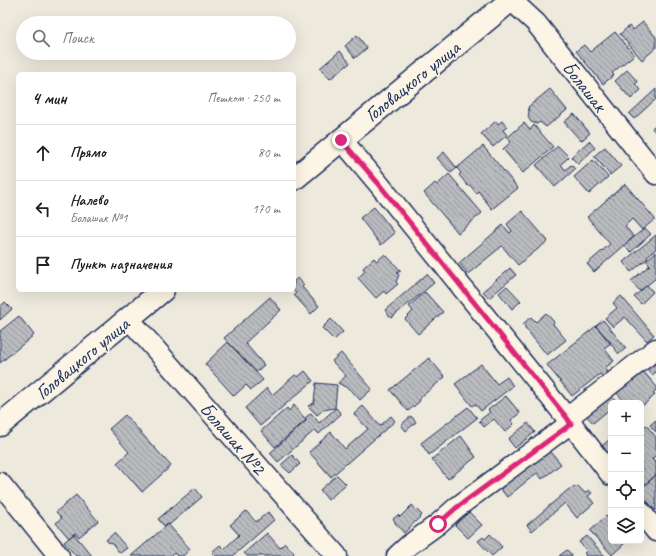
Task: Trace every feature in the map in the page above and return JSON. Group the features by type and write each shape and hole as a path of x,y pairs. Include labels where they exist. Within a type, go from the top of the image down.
{"main road":[{"name":"Головацкого улица","path":"296,177 511,0"},
{"name":"Головацкого улица","path":"0,425 161,292"}],"street":[{"name":"Болашак","path":"511,0 536,23 656,174"},
{"path":"341,140 378,183 569,420 609,472"},
{"name":"Болашак №2","path":"129,319 337,556"},
{"path":"397,556 656,349"},
{"path":"0,482 59,556"},
{"path":"644,516 656,531"}],"building":[{"path":"643,22 656,37 656,48 642,60 620,34 629,26 633,30"},
{"path":"615,32 634,55 612,73 614,75 603,84 576,51 584,45 590,52"},
{"path":"357,35 367,48 355,58 345,46"},
{"path":"340,51 350,63 330,79 320,68"},
{"path":"627,70 638,82 635,84 641,90 631,99 615,81"},
{"path":"550,89 567,110 546,127 540,122 537,124 531,122 528,117 528,107"},
{"path":"656,89 656,99 634,119 629,114"},
{"path":"574,114 590,133 581,141 564,122"},
{"path":"496,121 498,124 502,121 507,127 503,130 507,135 493,147 481,134"},
{"path":"524,123 530,130 534,125 553,147 523,173 503,149 511,142 507,138"},
{"path":"656,124 656,133 652,128"},
{"path":"589,141 595,148 578,164 571,157"},
{"path":"483,146 518,188 492,209 478,191 476,193 470,185 468,186 459,175 461,173 457,168"},
{"path":"558,146 569,157 561,164 565,170 571,165 575,169 555,187 536,165"},
{"path":"605,147 621,166 610,175 594,156"},
{"path":"444,152 457,168 451,173 437,158"},
{"path":"593,160 608,177 589,194 574,177"},
{"path":"449,174 482,213 458,233 424,193 435,183 437,185"},
{"path":"625,184 655,219 642,230 632,219 625,226 634,237 594,272 587,264 610,244 587,217"},
{"path":"374,207 395,233 381,245 360,218"},
{"path":"522,211 548,241 518,265 502,246 468,274 459,263 503,225 510,233 512,231 507,224"},
{"path":"645,228 651,234 631,252 624,245"},
{"path":"656,235 656,249 647,256 648,258 631,272 623,262"},
{"path":"656,252 656,278 640,291 631,281 650,265 646,260"},
{"path":"385,254 401,271 397,273 399,275 396,282 398,284 386,294 384,291 376,298 358,278 365,271 363,268 374,258 377,261"},
{"path":"510,268 516,275 489,298 483,291"},
{"path":"427,274 434,283 391,318 385,310"},
{"path":"298,278 304,285 302,287 319,306 311,314 294,295 296,293 296,280"},
{"path":"647,285 653,292 641,304 634,297"},
{"path":"507,286 521,301 512,309 499,293"},
{"path":"425,292 443,312 418,334 405,319 413,311 409,306"},
{"path":"621,296 654,335 647,341 625,317 613,327 605,318 617,308 613,303"},
{"path":"270,297 281,310 245,343 264,365 256,372 224,338"},
{"path":"5,302 12,309 0,320 0,307"},
{"path":"546,313 566,340 547,355 523,324 531,317 536,322"},
{"path":"19,316 34,335 0,363 0,331"},
{"path":"331,319 343,332 334,340 322,328"},
{"path":"603,320 626,348 619,354 596,326"},
{"path":"596,326 611,343 604,348 614,361 605,368 611,376 606,380 600,374 572,396 547,365"},
{"path":"228,342 263,380 251,390 246,385 234,396 205,364"},
{"path":"341,353 372,389 360,400 351,390 338,383 346,376 332,361"},
{"path":"656,356 656,372 652,375 644,365"},
{"path":"429,358 445,377 421,397 419,402 408,411 390,390"},
{"path":"481,364 497,384 507,377 513,386 481,411 475,404 472,406 455,384"},
{"path":"642,370 656,386 656,390 653,393 655,395 644,404 644,400 623,400 615,391"},
{"path":"305,371 313,381 260,426 245,408 267,388 272,395 295,375 298,377"},
{"path":"316,383 337,385 335,408 323,410 317,415 308,406 314,403"},
{"path":"608,391 615,400 608,400 608,410 593,423 583,412"},
{"path":"506,396 520,413 511,420 514,424 505,432 494,419 484,427 479,421 490,412 488,410"},
{"path":"294,405 306,420 275,447 261,431 287,408 289,411"},
{"path":"363,406 380,426 391,416 395,421 331,477 309,452 331,432 345,449 368,429 354,414"},
{"path":"468,407 477,418 429,455 421,443"},
{"path":"336,408 341,414 319,434 315,430 278,462 270,453 307,420 305,418 311,413 319,423"},
{"path":"125,415 171,466 142,492 117,463 129,452 109,429"},
{"path":"411,416 416,422 406,431 401,425"},
{"path":"656,420 656,432 650,425"},
{"path":"528,423 535,432 515,448 508,439"},
{"path":"646,425 656,437 656,455 652,459 656,463 656,475 644,486 644,436 644,427"},
{"path":"461,436 476,457 448,479 432,459"},
{"path":"608,441 608,453 602,446"},
{"path":"547,447 561,464 542,479 537,473 507,497 499,487"},
{"path":"292,455 300,464 290,473 281,465"},
{"path":"337,475 346,484 328,500 320,490"},
{"path":"656,475 656,511 644,497 644,485"},
{"path":"578,486 585,493 589,490 592,493 588,496 594,503 577,518 565,503 532,531 527,525 569,489"},
{"path":"195,488 202,497 169,525 164,526 158,519"},
{"path":"76,495 98,521 79,537 75,533 69,538 56,523 62,518 56,512"},
{"path":"412,505 422,515 404,533 393,519 398,515 400,517"},
{"path":"246,511 256,522 268,512 274,520 233,556 216,556 212,552 220,545 224,549 239,535 230,525"},
{"path":"469,512 482,525 468,538 455,525"},
{"path":"606,516 608,518 608,544 624,544 612,555 590,531"},
{"path":"168,524 190,549 183,556 177,556 174,553 171,556 131,556"},
{"path":"114,533 127,548 120,553 111,542 109,543 106,540"},
{"path":"267,533 280,548 285,543 294,553 291,556 247,556 244,553"},
{"path":"74,534 92,556 76,556 64,542"},
{"path":"490,534 502,547 492,556 478,541 483,537 485,539"},
{"path":"587,536 605,556 585,556 586,555 584,553 587,551 579,542"},
{"path":"567,550 572,556 559,556"}],"route":[{"path":"341,140 378,183 571,424 456,508 438,524"}]}
